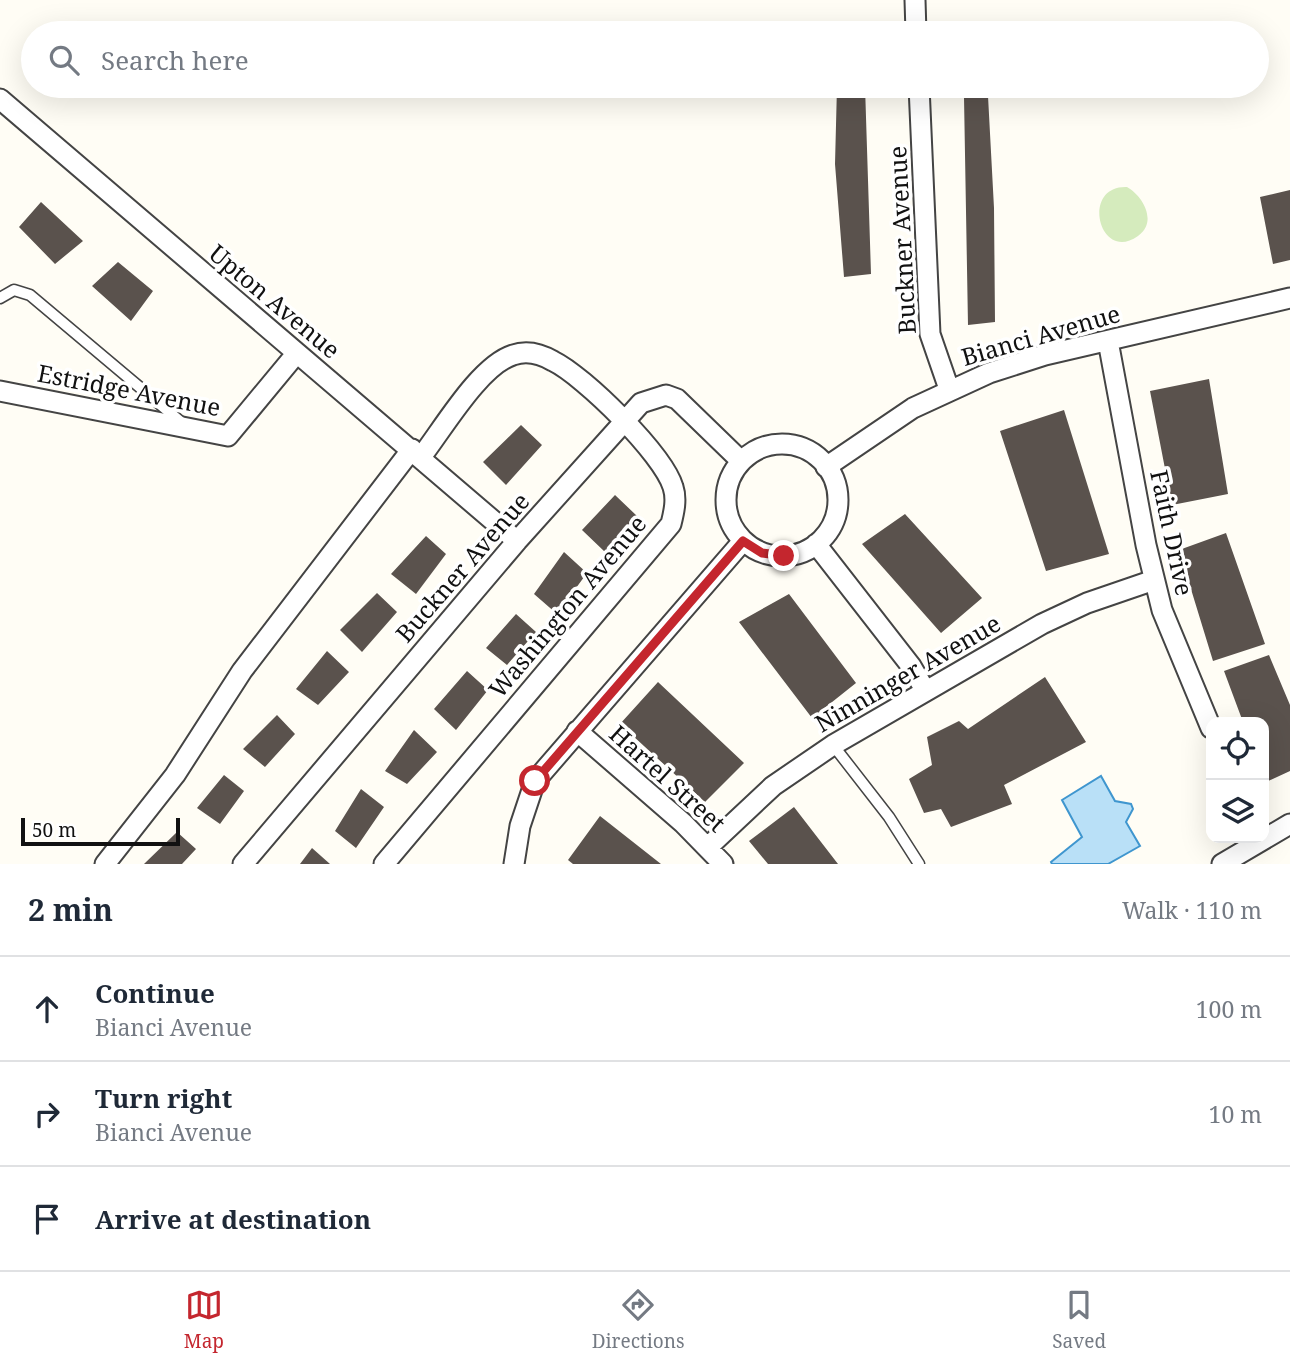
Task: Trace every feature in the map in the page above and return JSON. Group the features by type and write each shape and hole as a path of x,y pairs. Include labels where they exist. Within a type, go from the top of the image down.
{"street":[{"path":"915,0 916,21"},
{"name":"Buckner Avenue","path":"920,98 930,334 949,389"},
{"name":"Upton Avenue","path":"1,101 517,541"},
{"name":"Bianci Avenue","path":"826,467 880,428 949,389 1045,355 1290,298"},
{"name":"Faith Drive","path":"1108,341 1154,580 1172,635 1206,717"},
{"name":"Washington Avenue","path":"106,864 176,775 242,671 416,453 485,374 513,355 531,352 555,361 625,419 665,470 674,488 671,524 384,864"},
{"name":"Estridge Avenue","path":"0,391 228,436 296,354"},
{"name":"Buckner Avenue","path":"243,864 517,541 625,419 652,397 666,395 677,399 741,461"},
{"path":"780,444 801,447 820,459 826,467 833,477 838,498 834,520 823,539 805,551 784,556 762,553 743,541 730,523 725,502 729,480 741,461 759,449 780,444"},
{"path":"514,864 520,826 535,781 743,541"},
{"path":"816,544 911,666 925,690"},
{"name":"Ninninger Avenue","path":"708,847 773,786 833,745 925,690 1064,614 1154,580"},
{"name":"Hartel Street","path":"577,731 708,847 723,864"},
{"path":"1269,835 1290,824"},
{"path":"1222,864 1256,843"}],"lane":[{"path":"0,298 15,290 30,295 187,427"},
{"path":"833,745 889,817 919,864"}],"green space":[{"path":"1127,187 1143,203 1148,217 1144,230 1124,242 1113,240 1105,232 1100,221 1100,209 1103,198 1112,190"}],"water":[{"path":"1101,776 1115,801 1131,804 1133,809 1126,822 1140,846 1108,864 1052,864 1051,862 1082,837 1062,800"}],"building":[{"path":"837,98 865,98 871,274 844,277 835,164"},
{"path":"964,98 988,98 994,208 995,322 968,325"},
{"path":"1290,190 1290,260 1273,264 1260,197"},
{"path":"41,202 83,241 55,264 19,227"},
{"path":"118,262 153,291 131,321 92,286"},
{"path":"1209,379 1228,494 1172,505 1150,391"},
{"path":"1064,410 1109,554 1046,571 1000,431"},
{"path":"521,425 542,445 506,485 483,462"},
{"path":"615,495 637,516 605,552 582,530"},
{"path":"905,514 982,598 941,633 862,544"},
{"path":"1226,533 1265,644 1213,661 1179,550"},
{"path":"426,536 446,554 416,594 391,574"},
{"path":"564,552 587,573 557,614 534,594"},
{"path":"377,593 397,612 362,652 340,630"},
{"path":"789,594 856,683 812,718 739,622"},
{"path":"516,614 536,632 507,665 486,648"},
{"path":"327,651 349,672 318,705 296,689"},
{"path":"1269,655 1290,705 1290,771 1269,781 1269,717 1241,717 1224,671"},
{"path":"467,671 488,690 456,730 434,709"},
{"path":"1045,677 1086,742 1004,785 1012,804 951,827 941,809 924,813 909,779 932,765 927,737 959,721 968,729"},
{"path":"658,682 744,763 705,802 620,724"},
{"path":"277,715 295,734 265,767 243,749"},
{"path":"414,730 437,752 407,784 385,771"},
{"path":"224,775 244,791 220,824 197,808"},
{"path":"361,789 384,807 356,848 335,831"},
{"path":"794,807 838,864 768,864 749,841"},
{"path":"600,816 661,864 573,864 568,860"},
{"path":"177,832 196,849 182,864 144,864"},
{"path":"312,848 330,864 300,864"}],"route":[{"path":"535,781 743,541 762,553 784,556"}]}
